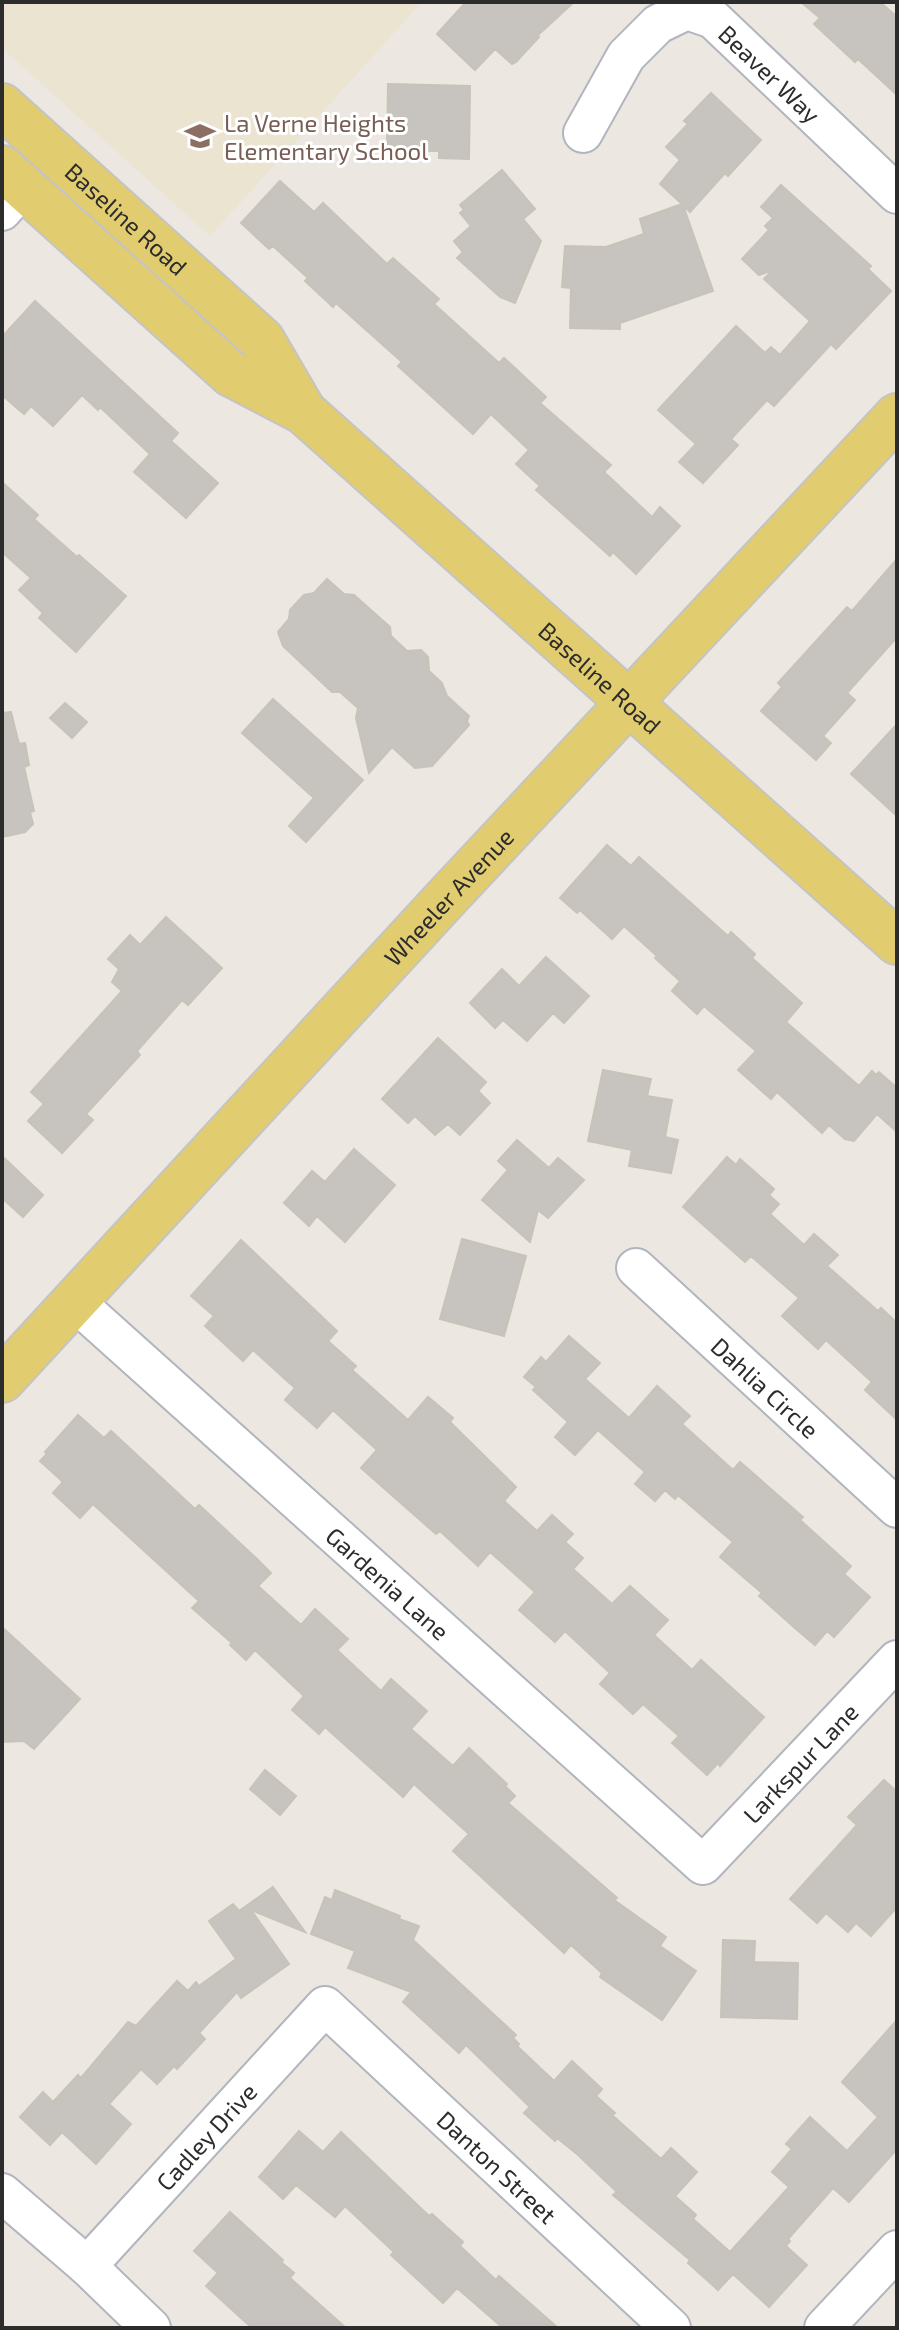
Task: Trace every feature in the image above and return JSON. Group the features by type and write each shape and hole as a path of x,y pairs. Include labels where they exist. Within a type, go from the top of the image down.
{"main road":[{"name":"Baseline Road","path":"2,106 262,340 304,412"},
{"name":"Baseline Road","path":"9,189 231,374 304,412 897,942"},
{"name":"Wheeler Avenue","path":"2,1380 897,416"}],"street":[{"name":"Beaver Way","path":"583,133 626,56 658,24 687,10 713,19 897,194"},
{"name":"Dahlia Circle","path":"636,1268 897,1508"},
{"name":"Gardenia Lane","path":"74,1301 703,1865"},
{"name":"Larkspur Lane","path":"703,1865 897,1660"},
{"name":"Cadley Drive","path":"87,2266 325,2006"},
{"name":"Danton Street","path":"325,2006 671,2328"},
{"path":"2,2193 87,2266 151,2328"},
{"path":"824,2328 897,2250"}],"shaded area":[{"name":"La Verne Heights Elementary School","path":"2,2 422,2 210,236 2,48"}],"building":[{"path":"466,2 574,2 537,36 516,62 512,64 495,49 475,70 437,34"},
{"path":"801,2 880,2 897,17 897,95 814,24 820,18"},
{"path":"388,84 470,86 469,159 439,158 439,151 387,150"},
{"path":"711,93 761,140 728,176 725,173 690,212 683,205 713,291 620,323 620,329 570,328 571,288 562,287 565,246 606,247 644,234 640,219 682,204 660,184 680,160 666,147 688,124 684,121"},
{"path":"502,170 535,209 523,219 541,241 515,303 500,297 457,258 463,252 454,241 471,226 460,213 464,210 460,205"},
{"path":"280,181 314,212 323,203 387,264 393,258 439,299 434,304 499,363 504,358 546,397 540,403 611,465 604,472 652,517 660,507 680,526 636,574 613,552 610,556 536,490 540,486 516,464 529,450 491,414 473,434 398,366 402,362 336,303 333,307 305,281 308,278 273,246 269,249 241,223"},
{"path":"781,185 871,266 868,269 891,291 836,349 831,344 774,406 767,400 731,439 738,445 703,483 679,462 696,444 658,410 736,326 765,353 771,347 780,355 810,321 764,279 773,270 759,275 742,259 769,230 765,226 773,218 761,207"},
{"path":"35,301 178,433 171,441 218,483 186,518 134,472 150,454 100,407 98,410 82,395 53,426 31,406 24,414 2,395 2,337"},
{"path":"2,482 38,515 34,519 126,596 76,652 39,618 43,613 19,590 31,578 2,552"},
{"path":"897,559 897,637 847,693 855,700 823,736 831,743 816,760 761,711 782,687 778,683 847,607 852,611"},
{"path":"327,579 344,594 354,595 390,627 391,636 407,651 421,650 428,657 429,671 442,683 447,696 469,716 469,725 432,766 415,768 392,747 369,773 356,718 358,708 340,692 332,692 283,646 278,632 289,619 290,610 304,595 314,593"},
{"path":"273,699 363,780 306,842 289,826 314,798 242,733"},
{"path":"65,703 87,722 72,738 50,718"},
{"path":"11,712 19,744 25,743 29,765 24,767 34,811 30,812 33,824 25,832 2,837 2,713"},
{"path":"897,724 897,816 851,774"},
{"path":"607,845 631,866 639,857 728,936 731,932 755,954 752,958 802,1003 786,1022 859,1086 872,1071 876,1075 879,1072 897,1088 897,1132 877,1114 854,1141 845,1139 829,1125 822,1133 777,1092 771,1099 738,1070 756,1051 704,1006 697,1014 672,991 680,981 655,958 657,956 624,926 612,939 580,910 577,913 560,898"},
{"path":"166,917 222,968 188,1005 182,1000 137,1051 140,1055 86,1114 93,1120 62,1153 28,1121 44,1104 31,1092 122,991 112,982 119,969 108,959 130,935 140,945"},
{"path":"546,957 589,996 564,1023 553,1013 527,1041 503,1020 495,1028 470,1003 502,969 519,986"},
{"path":"438,1038 486,1082 478,1091 490,1103 460,1135 448,1124 435,1135 415,1116 408,1123 382,1099"},
{"path":"603,1070 651,1079 647,1096 672,1100 665,1137 678,1140 671,1173 629,1166 632,1150 588,1141"},
{"path":"517,1140 549,1168 558,1158 584,1180 548,1218 538,1210 530,1242 482,1200 508,1170 498,1161"},
{"path":"354,1149 395,1185 345,1242 317,1216 309,1226 284,1203 312,1171 325,1182"},
{"path":"2,1156 43,1195 23,1217 2,1198"},
{"path":"727,1157 736,1165 740,1159 774,1189 769,1195 779,1204 770,1214 804,1245 814,1234 838,1255 827,1266 878,1311 881,1308 897,1323 897,1420 865,1390 872,1382 826,1340 818,1349 782,1316 799,1298 751,1256 745,1262 683,1207"},
{"path":"462,1239 526,1256 504,1336 440,1319"},
{"path":"241,1240 337,1331 328,1341 356,1366 352,1370 408,1420 428,1397 453,1418 450,1422 516,1487 504,1501 537,1531 552,1515 573,1534 565,1542 583,1558 573,1569 612,1604 630,1586 668,1620 654,1635 692,1670 701,1660 764,1717 720,1766 718,1763 707,1775 672,1743 679,1736 643,1704 633,1714 600,1684 610,1673 565,1631 555,1642 519,1610 535,1592 490,1552 478,1566 440,1531 436,1534 361,1468 377,1450 333,1410 317,1428 285,1400 295,1388 253,1350 243,1361 205,1326 214,1316 191,1296"},
{"path":"569,1336 600,1363 585,1379 629,1418 657,1386 690,1416 682,1424 733,1470 740,1462 803,1517 800,1520 851,1566 844,1574 870,1597 834,1637 827,1631 815,1645 796,1629 759,1596 762,1593 720,1557 733,1542 678,1495 675,1499 665,1490 655,1501 635,1484 645,1472 598,1430 575,1455 555,1437 568,1422 533,1390 536,1387 524,1377 541,1357 546,1362"},
{"path":"78,1415 104,1438 111,1431 195,1509 199,1505 256,1558 271,1573 258,1586 301,1625 315,1609 348,1639 337,1650 381,1691 391,1679 427,1711 411,1729 453,1766 469,1748 507,1784 505,1786 515,1796 508,1803 617,1898 614,1900 666,1937 660,1946 696,1971 662,2020 600,1977 602,1973 571,1945 564,1953 453,1851 469,1834 414,1784 403,1797 325,1727 319,1734 292,1710 304,1696 255,1650 246,1660 230,1645 232,1643 192,1608 199,1601 93,1504 80,1518 53,1493 63,1482 40,1461"},
{"path":"2,1627 80,1699 34,1749 24,1741 2,1742"},
{"path":"265,1770 296,1796 280,1815 250,1789"},
{"path":"884,1780 897,1792 897,1907 871,1936 856,1923 848,1932 826,1913 817,1923 790,1899 857,1825 848,1817"},
{"path":"273,1887 305,1932 251,1910 289,1964 241,1998 237,1992 199,2033 205,2039 177,2069 174,2066 157,2084 141,2069 109,2104 131,2124 96,2164 62,2132 50,2145 20,2117 43,2092 53,2102 78,2075 81,2078 128,2022 136,2026 177,1981 188,1991 196,1982 199,1986 236,1959 209,1921 233,1904 239,1911"},
{"path":"335,1890 419,1926 413,1940 516,2035 513,2038 519,2044 517,2046 554,2081 572,2061 602,2089 596,2096 615,2113 612,2115 661,2159 671,2148 697,2172 675,2196 696,2215 693,2219 730,2252 789,2187 772,2172 792,2149 786,2144 810,2117 847,2151 878,2117 842,2082 897,2020 897,2149 849,2202 833,2188 788,2239 790,2241 786,2246 807,2265 769,2307 733,2274 718,2290 688,2263 690,2260 613,2195 617,2192 577,2154 557,2138 555,2141 524,2113 530,2107 466,2045 459,2053 403,2002 411,1992 348,1968 355,1951 311,1934 325,1897 332,1900"},
{"path":"723,1940 755,1941 754,1962 798,1963 797,2019 721,2017"},
{"path":"299,2131 323,2152 341,2132 429,2216 432,2214 463,2242 460,2246 496,2280 499,2276 558,2328 503,2328 457,2288 443,2303 391,2255 394,2252 345,2206 335,2217 296,2185 283,2199 259,2177"},
{"path":"230,2212 283,2260 281,2262 294,2273 290,2278 346,2328 252,2328 206,2286 218,2273 194,2251"}],"place":[{"name":"La Verne Heights Elementary School","path":"200,136"}]}
